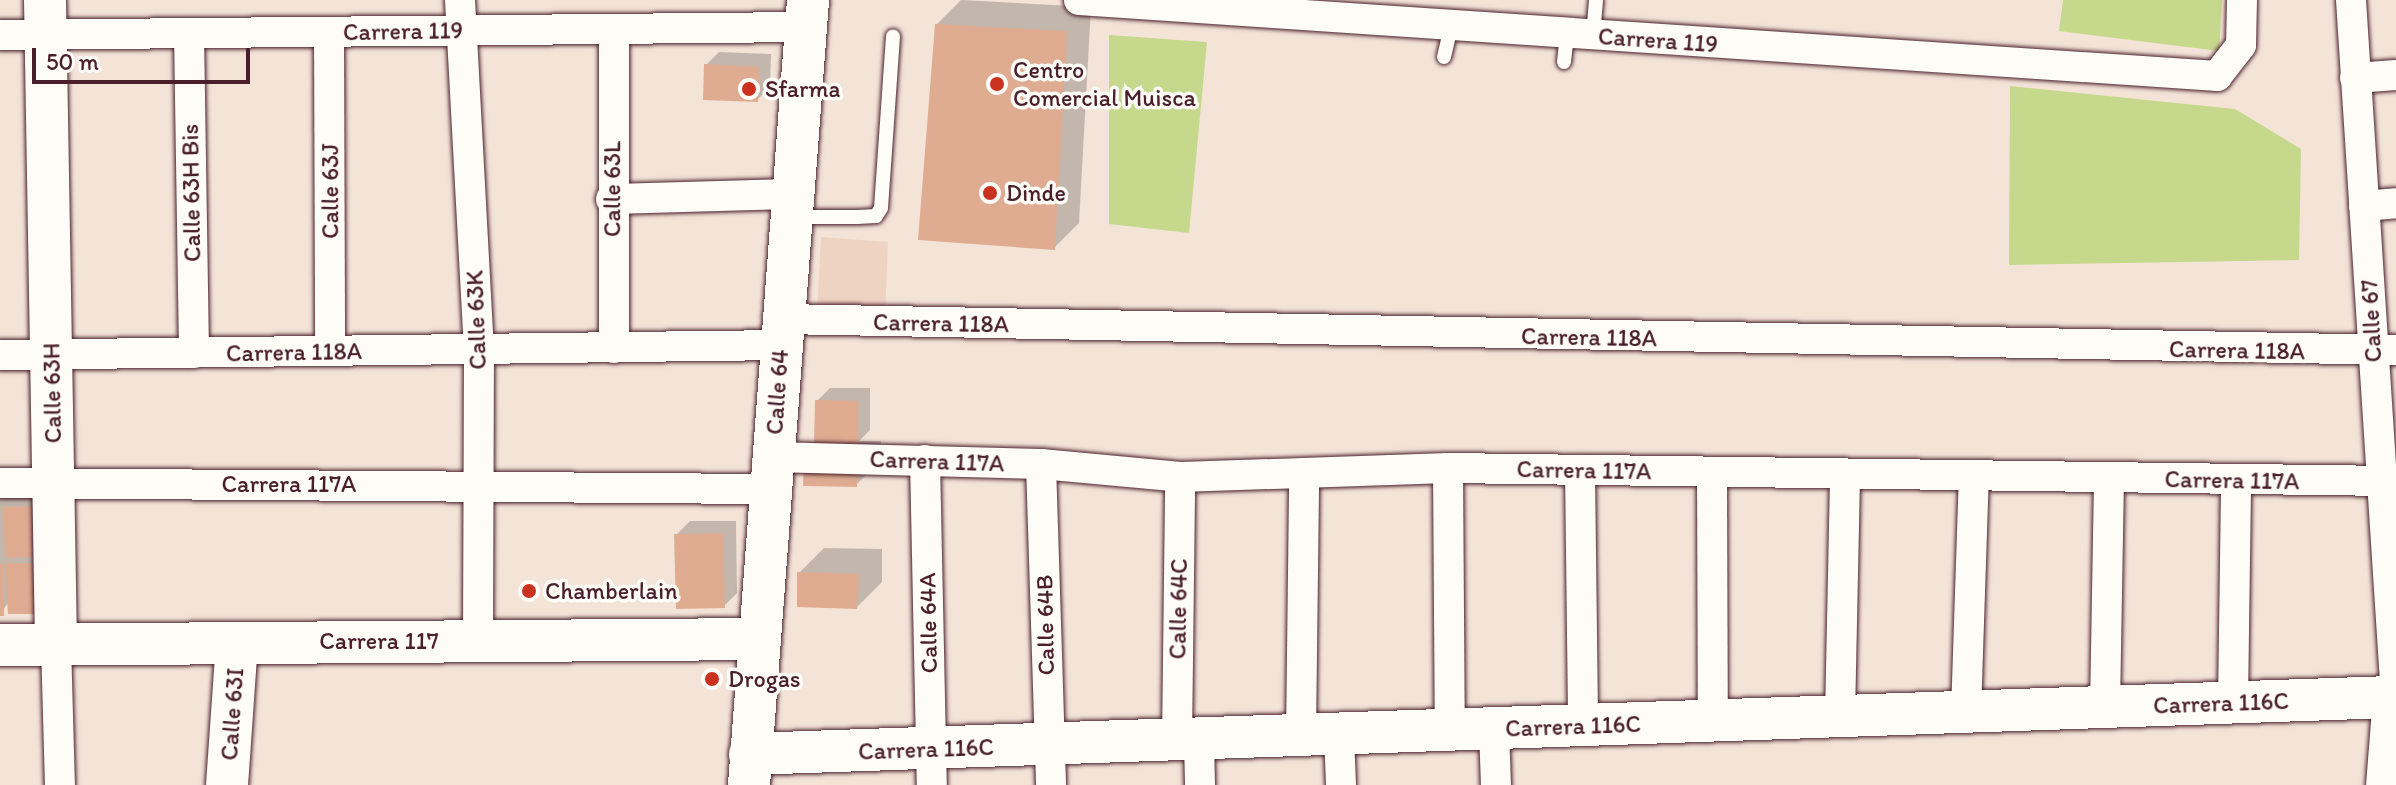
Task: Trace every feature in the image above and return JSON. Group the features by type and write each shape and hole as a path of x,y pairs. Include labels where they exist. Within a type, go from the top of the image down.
{"street":[{"name":"Carrera 119","path":"1079,0 1451,26 1575,44 2217,76 2231,63 2241,45 2242,0"},
{"name":"Calle 67","path":"2351,0 2364,206 2384,352 2395,698 2387,785"},
{"name":"Carrera 119","path":"0,35 45,18 189,33 329,32 460,14 614,30 807,14"},
{"name":"Calle 63K","path":"460,14 479,350 478,641"},
{"name":"Calle 64","path":"746,777 807,14"},
{"name":"Calle 63H","path":"45,18 60,785"},
{"name":"Calle 63L","path":"614,30 611,199 614,348"},
{"name":"Calle 63J","path":"329,32 330,351"},
{"name":"Calle 63H Bis","path":"189,33 194,353"},
{"path":"2355,78 2396,75"},
{"path":"611,199 791,205"},
{"path":"2364,206 2396,203"},
{"name":"Carrera 118A","path":"0,355 614,348 781,332 2384,352"},
{"name":"Carrera 117A","path":"0,483 478,484 771,473 925,460 1041,464 1180,477 1448,468 2388,481"},
{"name":"Calle 64A","path":"925,460 931,767"},
{"name":"Calle 64B","path":"1041,464 1049,765"},
{"path":"1448,468 1450,731"},
{"path":"1580,470 1583,726"},
{"path":"1712,472 1713,722"},
{"path":"1304,473 1320,736 1341,785"},
{"path":"1840,717 1845,474"},
{"path":"1966,713 1974,476"},
{"name":"Calle 64C","path":"1180,477 1188,740 1200,785"},
{"path":"2105,708 2109,478"},
{"path":"2233,703 2236,479"},
{"name":"Carrera 117","path":"0,645 759,639"},
{"name":"Calle 63I","path":"227,785 237,643"},
{"name":"Carrera 116C","path":"746,777 931,767 1049,765 1188,740 2395,698"},
{"path":"1494,729 1496,785"}],"lane":[{"path":"1575,44 1596,0"},
{"path":"1444,57 1451,26"},
{"path":"791,205 857,217 876,216 881,208 893,36"}],"shaded area":[{"path":"821,237 888,242 885,318 817,313"}],"green space":[{"path":"2063,0 2222,0 2219,51 2059,31"},
{"path":"1109,35 1207,42 1189,233 1109,224"},
{"path":"2010,86 2235,109 2301,149 2299,260 2009,265"}],"building":[{"path":"935,24 1067,31 1055,250 918,240"},
{"path":"704,64 759,67 758,102 703,100"},
{"path":"815,400 858,401 858,445 814,444"},
{"path":"804,465 857,465 857,487 803,486"},
{"path":"33,506 34,557 6,558 2,507"},
{"path":"723,533 725,608 676,609 674,534"},
{"path":"5,563 36,563 36,614 8,614"},
{"path":"0,564 3,564 4,616 0,616"},
{"path":"797,572 859,574 857,609 797,607"}],"place":[{"name":"Centro Comercial Muisca","path":"997,84"},
{"name":"Sfarma","path":"749,89"},
{"name":"Dinde","path":"990,193"},
{"name":"Chamberlain","path":"529,591"},
{"name":"Drogas","path":"712,679"}]}
